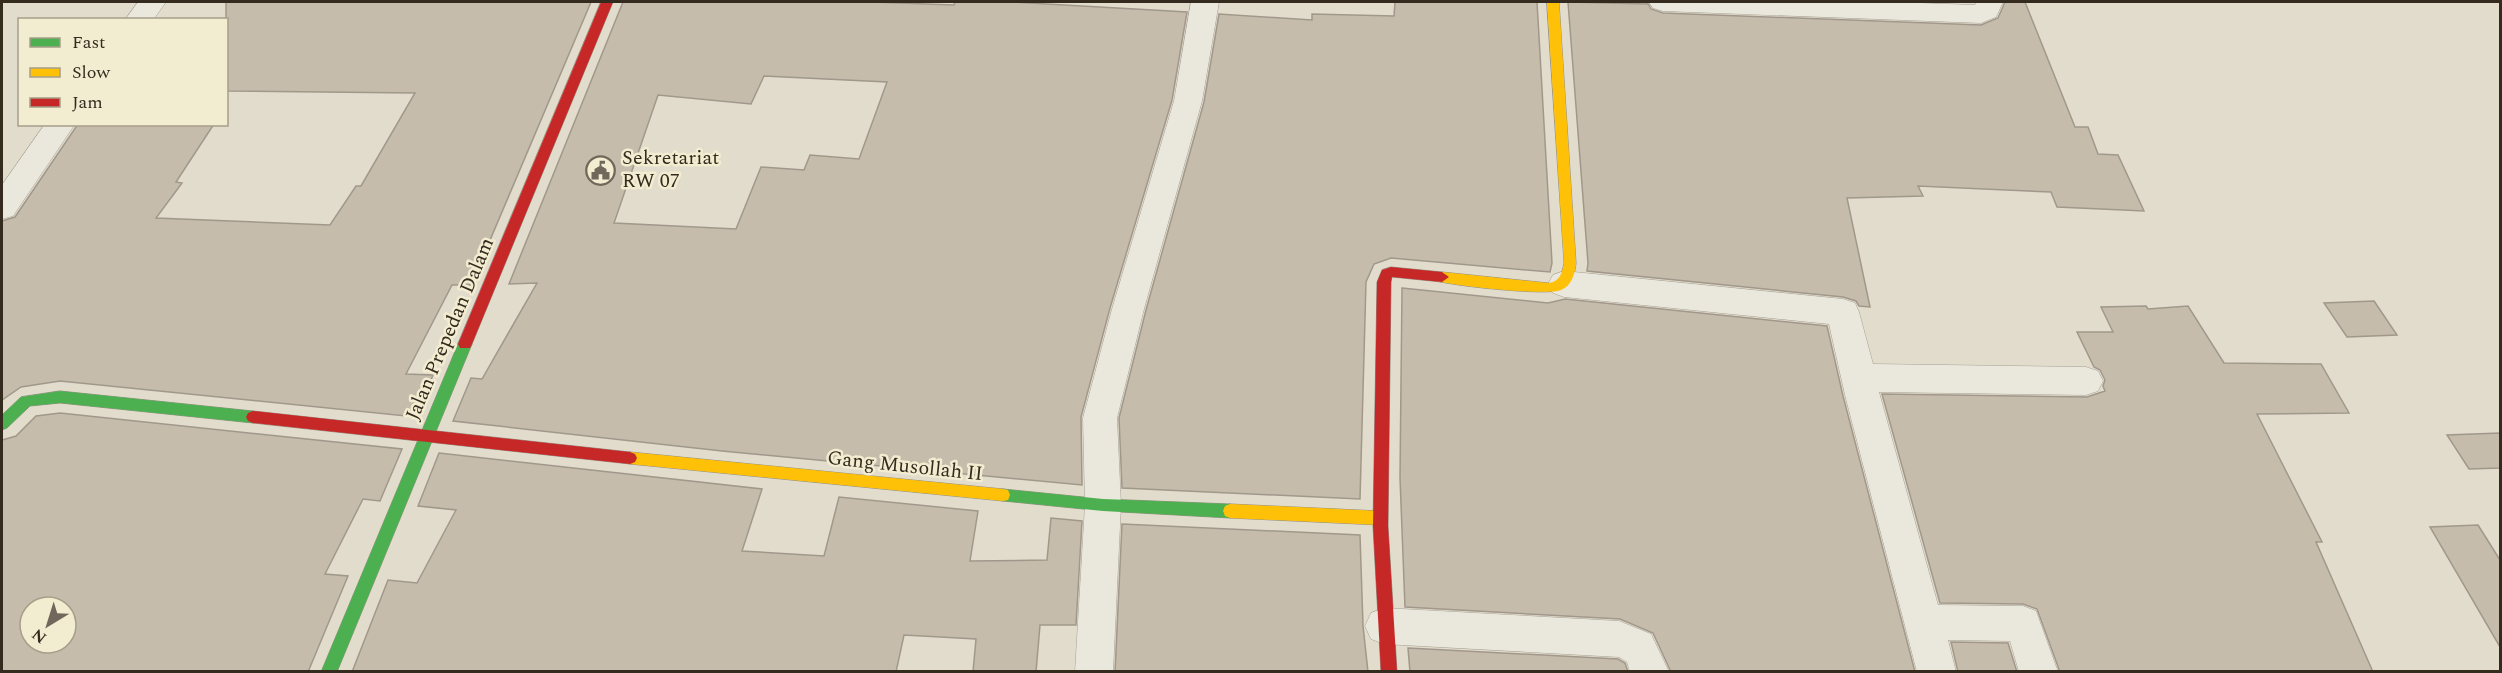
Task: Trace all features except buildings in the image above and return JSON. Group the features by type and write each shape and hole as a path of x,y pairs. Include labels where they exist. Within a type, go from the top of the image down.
{"street":[{"path":"140,18 152,2"},
{"name":"Jalan Prepedan Dalam","path":"328,672 607,2"},
{"path":"1094,672 1103,505 1100,418 1128,309 1188,100 1205,2"},
{"path":"1389,672 1383,626 1380,518 1382,294 1387,274 1391,272 1556,289 1564,284 1569,276 1553,2"},
{"path":"1663,2 1981,14 1986,11 1989,2"},
{"path":"2,208 61,126"},
{"path":"1564,284 1843,312 1936,672"},
{"path":"1861,385 1864,379 1869,378 2086,381"},
{"name":"Gang Musollah II","path":"2,424 26,401 60,397 722,468 1103,505 1380,518"},
{"path":"1922,622 2023,624 2039,672"},
{"path":"1383,626 1619,639 1638,645 1644,652 1650,672"}],"traffic: fast":[{"path":"329,672 465,344"},
{"path":"2,424 26,401 60,397 253,417"},
{"path":"1003,495 1103,505 1230,511"}],"traffic: slow":[{"path":"1442,277 1553,288 1561,284 1568,273 1570,263 1553,2"},
{"path":"630,458 1003,495"},
{"path":"1230,511 1380,518"}],"traffic: jam":[{"path":"465,344 607,2"},
{"path":"1389,672 1381,526 1384,282 1387,274 1391,272 1442,277"},
{"path":"253,417 630,458"}],"place":[{"name":"Sekretariat RW 07","path":"601,170"}]}
